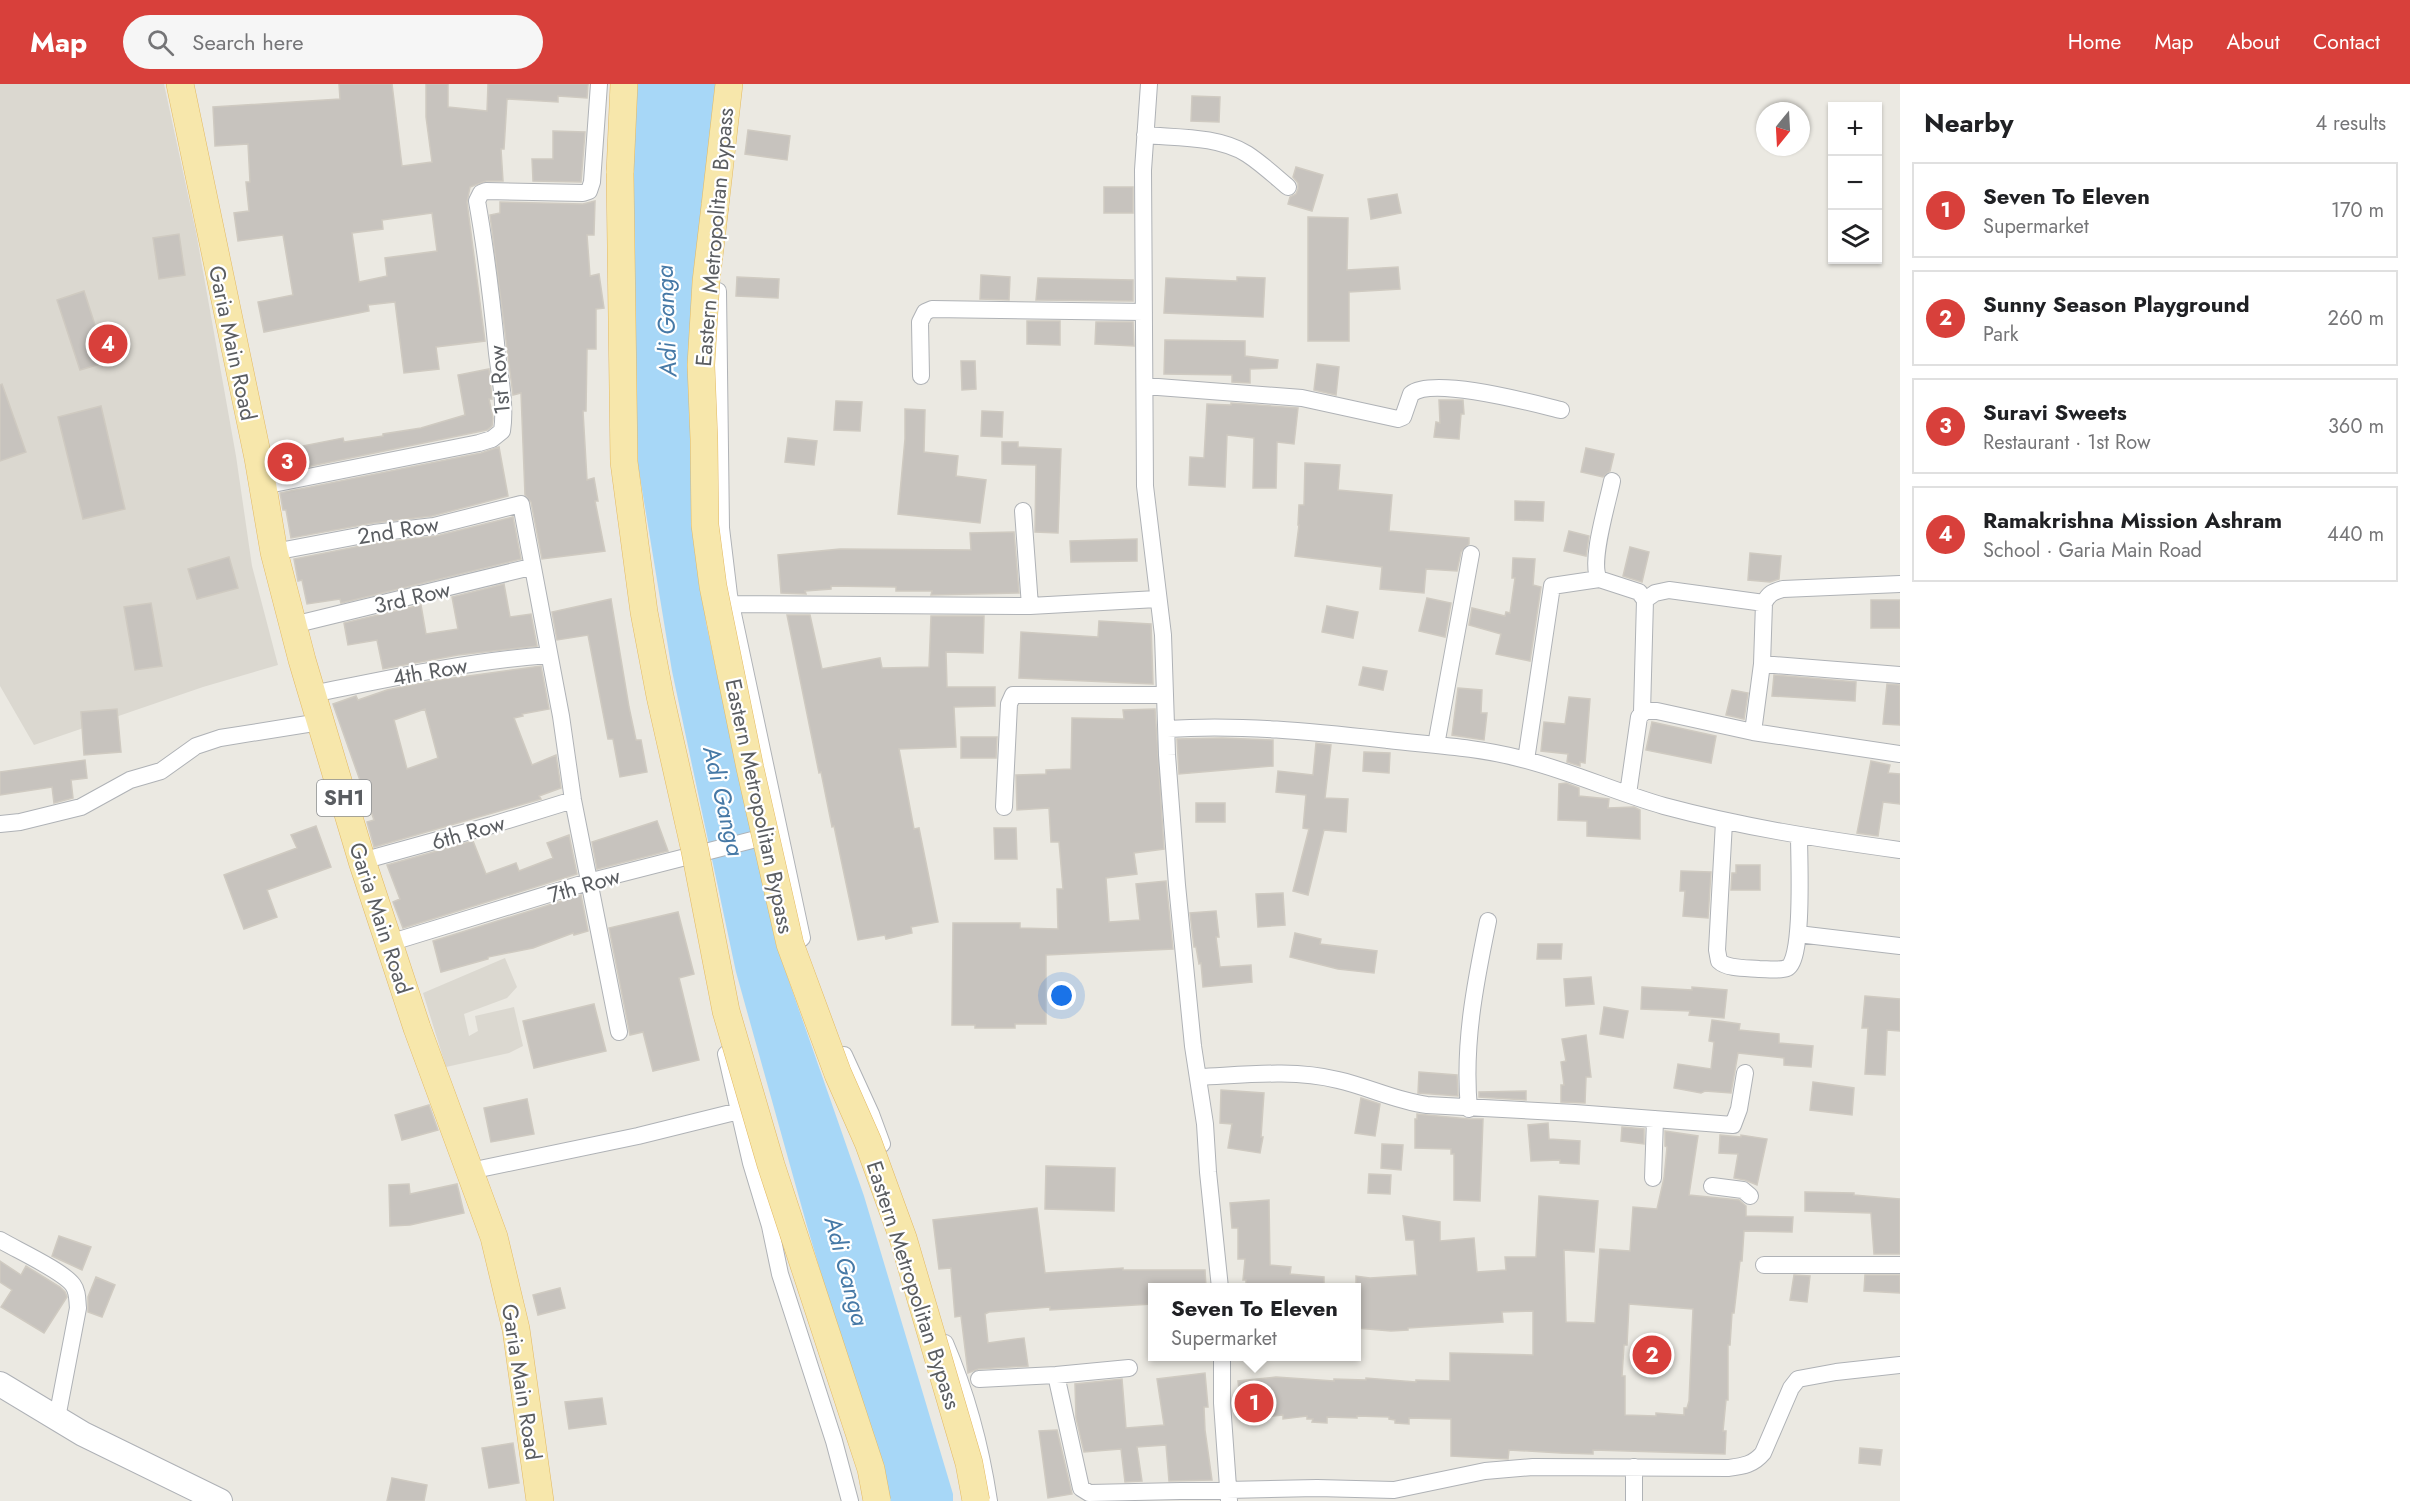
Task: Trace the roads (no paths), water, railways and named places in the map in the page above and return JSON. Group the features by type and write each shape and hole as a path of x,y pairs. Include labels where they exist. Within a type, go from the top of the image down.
{"main road":[{"name":"Garia Main Road","path":"180,84 263,486 274,552 320,722 362,861 442,1098 494,1237 516,1329 540,1501"},
{"path":"624,84 620,173 624,462 644,612 726,1011 771,1165 871,1469 877,1501"},
{"name":"Eastern Metropolitan Bypass","path":"729,84 706,282 700,365 705,525 713,586 750,768 790,944 838,1074 868,1142 903,1238 969,1463 976,1501"},
{"path":"0,1384 83,1434 220,1501"}],"street":[{"name":"1st Row","path":"263,486 479,443 492,439 502,431 504,420 502,394 486,252 477,201 481,193 486,191 583,193 589,191 592,182 598,84"},
{"path":"1149,84 1143,170 1145,386 1143,455 1157,600 1163,635 1177,885 1220,1283"},
{"path":"1145,135 1215,141 1247,154 1288,187"},
{"path":"622,141 609,171 609,368 615,477 629,584 751,1163 770,1226 780,1274 834,1440 850,1501"},
{"path":"715,206 718,263 721,528 730,604 810,969 836,1039 871,1113 927,1273 942,1336 958,1375 986,1479 989,1501"},
{"path":"921,375 920,322 925,312 932,309 1144,312"},
{"path":"1145,386 1321,401 1398,419 1402,417 1411,394 1423,390 1471,390 1561,410"},
{"path":"1599,579 1596,574 1597,554 1612,481"},
{"name":"2nd Row","path":"274,552 374,533 434,526 521,504 531,567"},
{"path":"1023,511 1030,606"},
{"path":"1436,745 1471,554"},
{"path":"531,567 549,655 588,882 619,1032"},
{"name":"3rd Row","path":"293,625 531,567"},
{"path":"1526,760 1552,586 1599,579 1639,592 1645,600 1642,712 1639,717 1628,794"},
{"path":"1753,732 1762,664 1764,603 1772,592 1783,589 1900,584"},
{"path":"1645,600 1655,593 1669,590 1764,603"},
{"path":"730,604 1030,606 1157,600"},
{"name":"4th Row","path":"312,693 508,658 549,655"},
{"path":"1762,664 1900,675"},
{"path":"1004,807 1009,705 1013,695 1165,695"},
{"path":"1642,712 1657,711 1753,732 1900,754"},
{"path":"0,824 20,822 81,807 130,780 161,771 196,746 220,738 320,722"},
{"path":"1167,729 1283,728 1436,745 1526,760 1628,794 1724,822 1799,836 1900,850"},
{"name":"6th Row","path":"362,861 573,800"},
{"path":"1724,822 1717,950 1719,961 1724,965 1749,968 1787,968 1795,958 1798,934 1799,836"},
{"name":"7th Row","path":"389,943 588,882 780,833"},
{"path":"1469,1109 1466,1054 1471,1006 1488,921"},
{"path":"1798,934 1900,946"},
{"path":"1199,1077 1274,1074 1322,1077 1340,1080 1406,1102 1469,1109 1575,1113 1733,1125 1739,1109 1745,1072"},
{"path":"470,1171 638,1136 739,1111"},
{"path":"1653,1178 1655,1119"},
{"path":"1712,1186 1743,1190 1750,1196"},
{"path":"0,1240 59,1274 71,1283 77,1293 78,1308 57,1418"},
{"path":"1764,1265 1900,1264"},
{"path":"1222,1361 1228,1495"},
{"path":"1056,1375 1083,1491 1098,1494 1228,1495 1317,1488 1375,1495 1485,1471 1524,1468 1728,1468 1749,1465 1763,1453 1791,1388 1798,1379 1900,1365"},
{"path":"979,1378 1056,1375 1129,1368"},
{"path":"1634,1467 1634,1501"}],"water":[{"name":"Adi Ganga","path":"637,84 717,84 692,473 706,623 776,944 864,1196 953,1494 953,1501 888,1501 807,1226 736,972 672,671 636,453 629,168"}],"place":[{"name":"Ramakrishna Mission Ashram","path":"108,344"},
{"name":"Suravi Sweets","path":"287,462"},
{"name":"Sunny Season Playground","path":"1652,1355"},
{"name":"Seven To Eleven","path":"1254,1403"}]}
